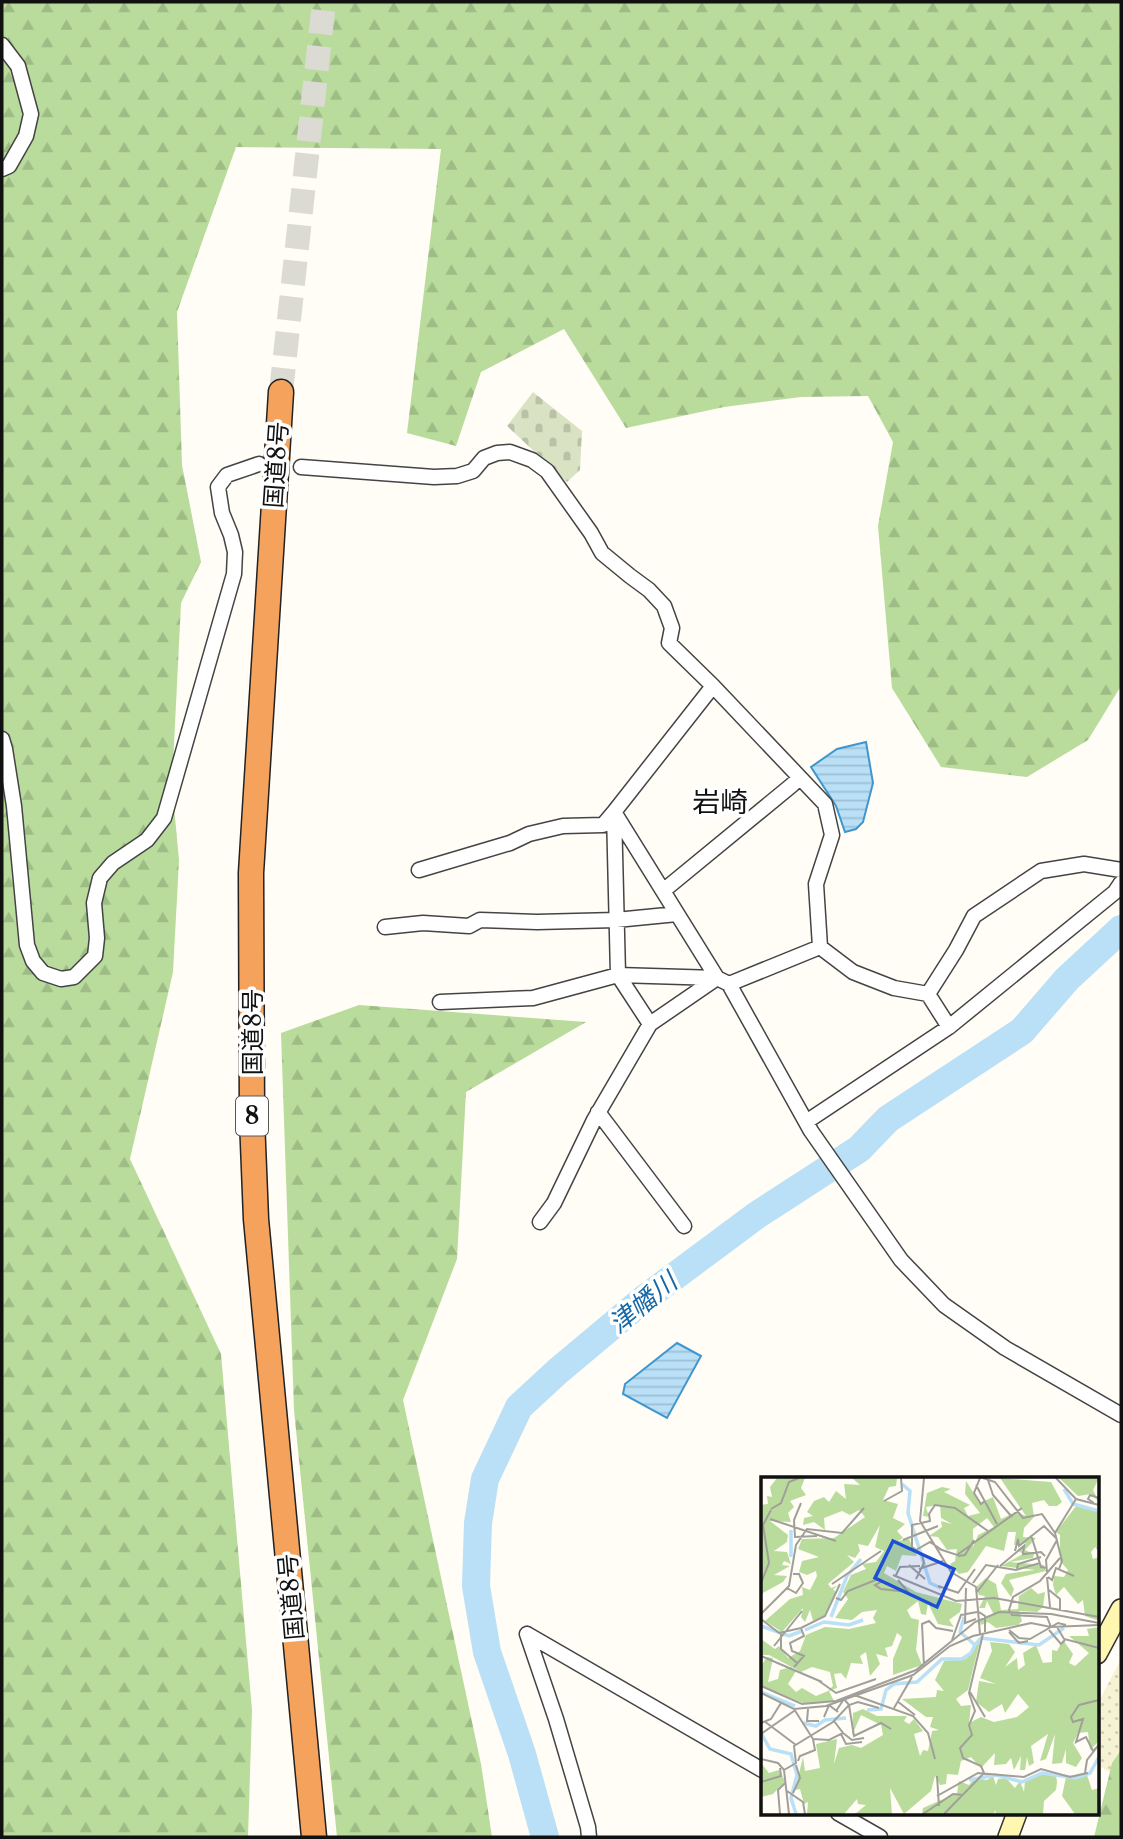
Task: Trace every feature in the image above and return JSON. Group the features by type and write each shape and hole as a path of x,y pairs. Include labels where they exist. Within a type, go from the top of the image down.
{"highway":[{"name":"国道8号","path":"281,392 251,873 252,1119 256,1219 314,1837"}],"main road":[{"path":"1098,1652 1121,1609"},
{"path":"1009,1837 1017,1814"}],"street":[{"path":"2,45 18,66 31,114 26,136 9,166 2,169"},
{"path":"301,467 434,477 457,476 473,471 484,458 496,453 510,452 532,460 547,471 603,553 649,590 664,606 672,628 668,643 825,804 832,835 816,884 820,947 853,972 894,988 928,994 949,1027"},
{"path":"2,739 14,806 27,945 33,961 43,973 61,979 74,976 95,956 97,938 94,903 100,878 113,863 147,840 164,818 234,574 232,535 222,513 218,487 228,475 259,464"},
{"path":"419,870 510,843 540,831 563,826 603,825 713,687"},
{"path":"663,891 799,778"},
{"path":"614,812 677,914 723,981 808,1126 901,1260 944,1305 1005,1348 1121,1415"},
{"path":"614,812 618,975 650,1024"},
{"path":"928,994 974,916 1041,871 1084,864 1121,870"},
{"path":"808,1126 949,1027 1115,892 1121,883"},
{"path":"385,927 423,923 469,926 481,920 616,920 677,914"},
{"path":"540,1222 554,1203 598,1112 650,1024 723,981 820,947"},
{"path":"440,1002 533,998 618,975 723,981"},
{"path":"598,1112 684,1226"},
{"path":"589,1837 556,1719 527,1634 761,1769"},
{"path":"840,1814 880,1837"}],"shaded area":[{"path":"1121,1659 1121,1778 1098,1766 1098,1703"}],"green space":[{"path":"2,2 1121,2 1121,686 1088,740 1027,777 941,767 892,688 878,526 893,442 868,396 801,397 724,407 626,428 564,329 481,372 456,446 407,433 441,149 236,147 177,312 182,465 201,562 181,603 172,785 179,860 173,972 130,1159 221,1354 252,1710 248,1837 2,1837"},
{"path":"533,392 582,431 580,470 567,482 507,426"},
{"path":"359,1005 586,1022 466,1092 457,1259 403,1400 481,1764 492,1837 337,1837 294,1410 281,1033"},
{"path":"1121,1750 1121,1837 1094,1837 1112,1763"}],"water":[{"path":"866,742 873,783 863,822 856,829 845,832 836,806 811,767 837,749"},
{"path":"677,1343 701,1356 667,1418 623,1394 625,1384"}],"waterway":[{"name":"津幡川","path":"545,1837 522,1754 487,1652 476,1586 478,1523 485,1479 519,1407 644,1299 757,1215 859,1149 888,1119 1022,1031 1067,979 1121,929"}],"tunnel":[{"path":"281,392 324,2"}],"district":[{"name":"岩崎","path":"720,802"}]}
